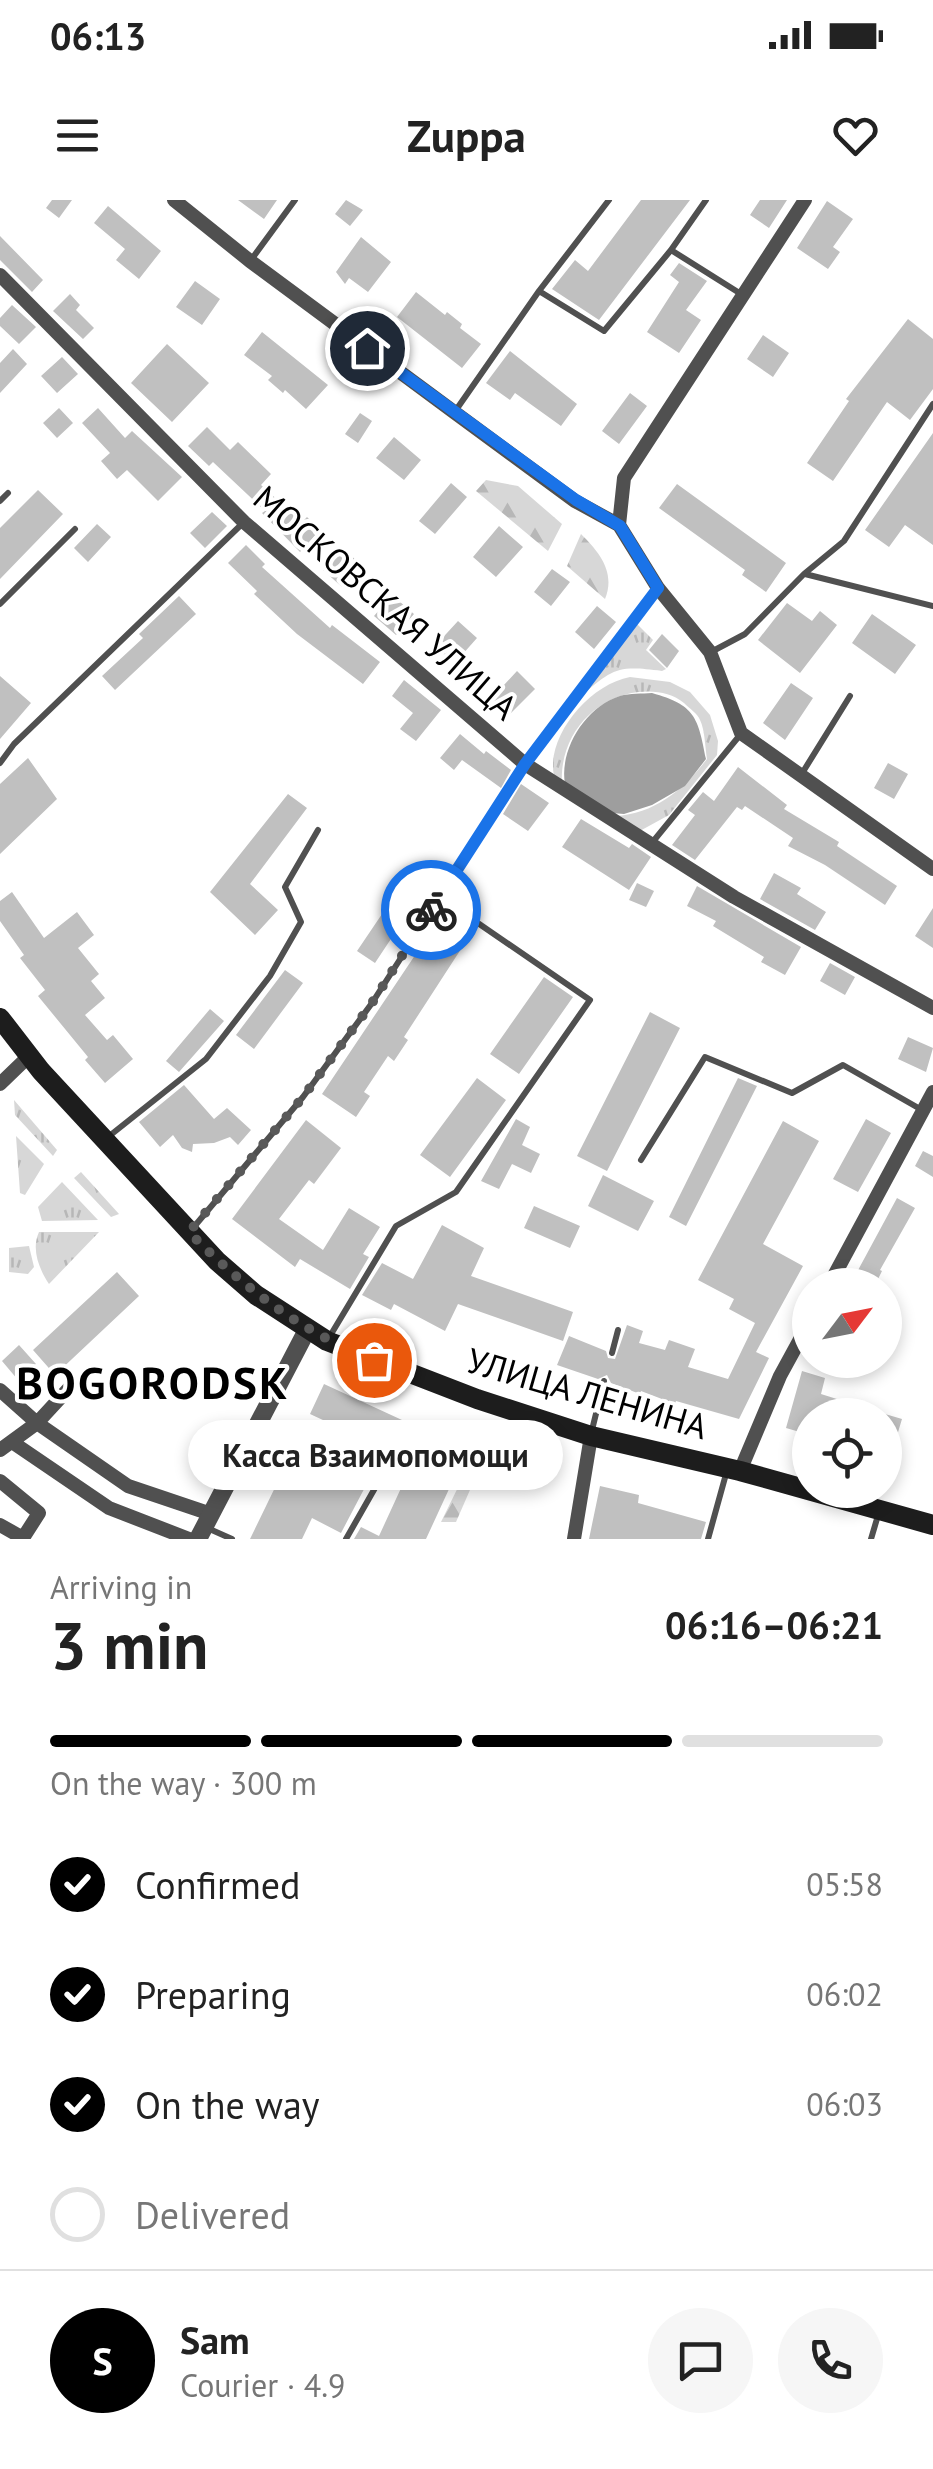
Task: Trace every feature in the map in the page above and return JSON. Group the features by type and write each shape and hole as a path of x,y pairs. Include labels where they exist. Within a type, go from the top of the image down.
{"main road":[{"name":"УЛИЦА ЛЕНИНА","path":"0,1018 103,1141 189,1232 256,1295 327,1341 478,1400 590,1436 734,1470 933,1525"}],"street":[{"path":"174,200 250,262 454,412 576,500 620,526 658,588 710,652 741,733 933,868"},
{"path":"620,526 624,478 805,200"},
{"name":"МОСКОВСКАЯ УЛИЦА","path":"0,275 244,522 525,764 734,897 933,1008"},
{"path":"0,1084 29,1056"},
{"path":"838,1268 933,1092"},
{"path":"0,1390 37,1422 128,1486 204,1526 307,1330"},
{"path":"734,1470 792,1354"},
{"path":"73,1384 37,1422 6,1446 109,1508 189,1539"},
{"path":"574,1539 590,1436"},
{"path":"0,1481 39,1513 23,1538 0,1525"}],"lane":[{"path":"250,262 295,200"},
{"path":"454,412 609,200"},
{"path":"540,292 604,332 706,200"},
{"path":"671,250 741,294"},
{"path":"710,652 745,634 844,540 933,404"},
{"path":"0,501 8,492"},
{"path":"0,763 14,744 244,522"},
{"path":"0,604 75,529"},
{"path":"804,574 933,606"},
{"path":"189,1232 303,1097 372,1003 525,764 658,588"},
{"path":"800,776 850,696"},
{"path":"649,843 741,733"},
{"path":"103,1141 206,1058 270,976 301,922 285,887 318,830"},
{"path":"327,1341 396,1226 456,1192 590,1000 440,897"},
{"path":"641,1160 705,1058 792,1093 843,1065 923,1110"},
{"path":"612,1353 618,1330"},
{"path":"590,1436 604,1381"},
{"path":"708,1539 734,1470"},
{"path":"346,1539 379,1481"},
{"path":"871,1539 880,1510"},
{"path":"204,1526 232,1539"}],"green space":[{"path":"486,480 518,486 562,524 548,551 476,491"},
{"path":"581,534 607,571 605,599 567,566"},
{"path":"634,621 653,640 646,650 666,669 616,671 578,698"},
{"path":"630,677 670,682 690,692 710,715 718,741 717,755 669,815 638,832 615,816 656,805 689,780 707,759 700,720 684,703 651,691 622,695 607,702 582,722 573,736 566,750 562,784 553,770 555,749 568,721 603,688"},
{"path":"14,1100 57,1150 53,1156 15,1115"},
{"path":"16,1136 44,1164 25,1195 20,1193"},
{"path":"81,1172 119,1214 111,1217 74,1178"},
{"path":"62,1182 98,1220 42,1221 38,1207"},
{"path":"39,1232 99,1232 49,1284 37,1259"},
{"path":"29,1246 34,1267 28,1274 9,1272 9,1248"},
{"path":"466,1471 473,1483 456,1522 441,1522"}],"shaded area":[{"path":"652,693 677,702 692,715 706,759 685,786 652,805 624,814 612,813 565,784 566,757 577,731 596,710 624,695"}],"building":[{"path":"52,200 72,200 59,218 46,208"},
{"path":"238,200 277,200 264,219"},
{"path":"346,200 363,210 350,226 335,214"},
{"path":"641,200 690,200 599,320 552,289 575,260 588,271"},
{"path":"760,200 787,200 769,228 750,215"},
{"path":"827,201 853,219 833,247 840,252 828,269 797,248"},
{"path":"108,206 161,251 139,279 116,260 125,249 94,223"},
{"path":"0,236 43,280 32,292 0,260"},
{"path":"361,237 391,262 368,292 349,278 345,284 336,272"},
{"path":"679,263 707,281 686,310 701,320 679,353 647,332 679,282 670,275"},
{"path":"195,281 220,299 202,325 176,307"},
{"path":"416,292 462,324 460,328 481,344 462,368 397,317"},
{"path":"70,294 80,305 76,310 94,328 83,339 53,311"},
{"path":"12,305 36,327 19,344 0,326 0,318"},
{"path":"908,319 933,339 933,389 910,420 887,402 833,481 807,463 849,401 846,399"},
{"path":"262,332 328,385 306,409 268,380 272,376 244,355"},
{"path":"763,335 789,353 773,377 747,359"},
{"path":"167,344 209,383 172,422 131,383"},
{"path":"13,349 27,364 0,393 0,363"},
{"path":"510,351 577,404 561,426 515,393 510,400 486,383"},
{"path":"62,357 78,374 57,393 41,376"},
{"path":"630,393 647,406 619,444 602,431"},
{"path":"59,408 73,423 57,438 43,423"},
{"path":"98,408 125,438 132,431 182,477 158,501 127,470 117,479 101,461 110,453 82,423"},
{"path":"360,413 372,421 358,443 345,434"},
{"path":"207,427 230,450 238,442 271,474 261,485 302,522 307,517 320,530 300,552 262,513 265,511 213,462 209,466 188,446"},
{"path":"933,433 933,545 905,525 889,547 865,530"},
{"path":"394,437 421,460 404,480 376,458"},
{"path":"451,483 467,497 435,534 419,521"},
{"path":"677,484 786,563 766,592 742,575 745,570 659,508"},
{"path":"38,490 63,514 0,579 0,528"},
{"path":"212,512 227,526 205,548 190,533"},
{"path":"97,524 111,537 88,562 74,548"},
{"path":"499,526 523,547 496,577 473,557"},
{"path":"246,545 265,564 262,567 330,628 332,625 380,662 363,684 297,634 254,594 257,591 228,563"},
{"path":"343,548 361,565 342,587 323,570"},
{"path":"552,569 570,582 551,606 534,592"},
{"path":"392,595 414,614 396,635 374,616"},
{"path":"179,596 196,614 115,690 102,676 143,638 139,634"},
{"path":"787,603 812,621 820,611 837,625 800,673 758,640"},
{"path":"597,606 616,622 594,649 575,632"},
{"path":"872,614 916,645 895,674 852,643"},
{"path":"458,621 477,638 454,664 435,646"},
{"path":"662,634 679,651 667,668 649,650"},
{"path":"517,671 535,689 507,717 490,700"},
{"path":"0,676 31,703 0,739"},
{"path":"404,680 441,710 416,741 400,729 413,713 392,696"},
{"path":"791,683 813,698 785,740 763,723"},
{"path":"460,734 511,770 501,788 462,760 454,770 440,758"},
{"path":"28,758 57,799 0,854 0,784"},
{"path":"888,763 908,774 894,799 874,788"},
{"path":"738,767 787,805 784,809 839,842 837,846 897,886 885,905 788,846 793,838 745,806 742,810 737,807 695,860 672,845 695,815 688,810 703,792 714,801"},
{"path":"521,784 549,803 528,831 503,814"},
{"path":"288,794 307,808 250,884 278,910 255,935 210,892"},
{"path":"581,819 651,857 629,890 562,847"},
{"path":"774,873 801,888 797,894 826,912 815,930 760,899"},
{"path":"405,880 422,892 375,963 357,951"},
{"path":"637,883 654,891 646,907 629,900"},
{"path":"697,886 801,947 785,975 761,962 764,957 713,926 716,921 687,906"},
{"path":"12,892 44,938 77,912 94,935 78,948 99,974 91,981 105,998 85,1015 107,1040 113,1035 133,1059 105,1083 38,996 45,990 20,958 24,955 0,921 0,901"},
{"path":"933,908 933,948 915,936"},
{"path":"446,909 474,929 404,1037 408,1040 394,1061 388,1056 364,1092 370,1096 356,1117 322,1094"},
{"path":"830,963 855,977 845,995 820,981"},
{"path":"285,970 303,983 254,1049 236,1035"},
{"path":"544,977 573,997 519,1074 490,1054"},
{"path":"210,1009 224,1021 179,1072 166,1061"},
{"path":"650,1012 680,1028 607,1171 577,1156"},
{"path":"908,1037 933,1048 926,1072 898,1059"},
{"path":"477,1078 506,1100 450,1177 420,1155"},
{"path":"738,1078 757,1086 686,1226 669,1217"},
{"path":"184,1085 214,1119 227,1108 251,1130 238,1145 230,1137 193,1144 192,1152 182,1148 173,1135 160,1147 139,1122"},
{"path":"516,1119 530,1127 522,1145 540,1154 531,1173 512,1164 499,1189 481,1181"},
{"path":"866,1119 891,1133 858,1192 833,1179"},
{"path":"306,1120 341,1148 314,1184 309,1180 279,1219 323,1250 349,1208 380,1227 363,1254 369,1257 350,1289 300,1259 295,1267 232,1219"},
{"path":"783,1121 819,1141 763,1244 803,1266 792,1268 792,1286 756,1352 769,1358 739,1419 676,1401 675,1404 641,1391 640,1394 611,1383 607,1375 598,1379 557,1365 569,1336 606,1351 608,1358 615,1359 627,1325 643,1331 639,1343 665,1350 669,1340 695,1349 688,1367 728,1379 755,1323 729,1309 734,1299 698,1280"},
{"path":"923,1151 933,1156 933,1177 915,1166"},
{"path":"603,1175 654,1201 638,1231 588,1206"},
{"path":"897,1198 915,1208 881,1268 859,1268"},
{"path":"534,1206 580,1226 570,1248 524,1228"},
{"path":"442,1225 484,1248 471,1276 573,1312 563,1341 458,1304 445,1331 394,1304 391,1310 362,1295 382,1263 413,1279"},
{"path":"117,1272 139,1296 55,1375 33,1350"},
{"path":"19,1345 36,1364 18,1380 2,1361"},
{"path":"800,1378 825,1378 821,1394 834,1398 794,1398"},
{"path":"324,1384 467,1450 426,1539 354,1539 361,1527 379,1536 413,1462 310,1414"},
{"path":"792,1407 792,1430 786,1428"},
{"path":"301,1434 373,1472 341,1533 312,1518 302,1539 250,1539"},
{"path":"600,1486 639,1495 638,1503 706,1522 701,1539 589,1539"}],"way so far":[{"path":"374,1360 307,1330 256,1295 189,1232 303,1097 372,1003 431,910"}],"place":[{"name":"Касса Взаимопомощи","path":"374,1360"}],"district":[{"name":"BOGORODSK","path":"153,1383"}],"route":[{"path":"367,348 576,500 620,526 658,588 525,764 431,910"}]}
